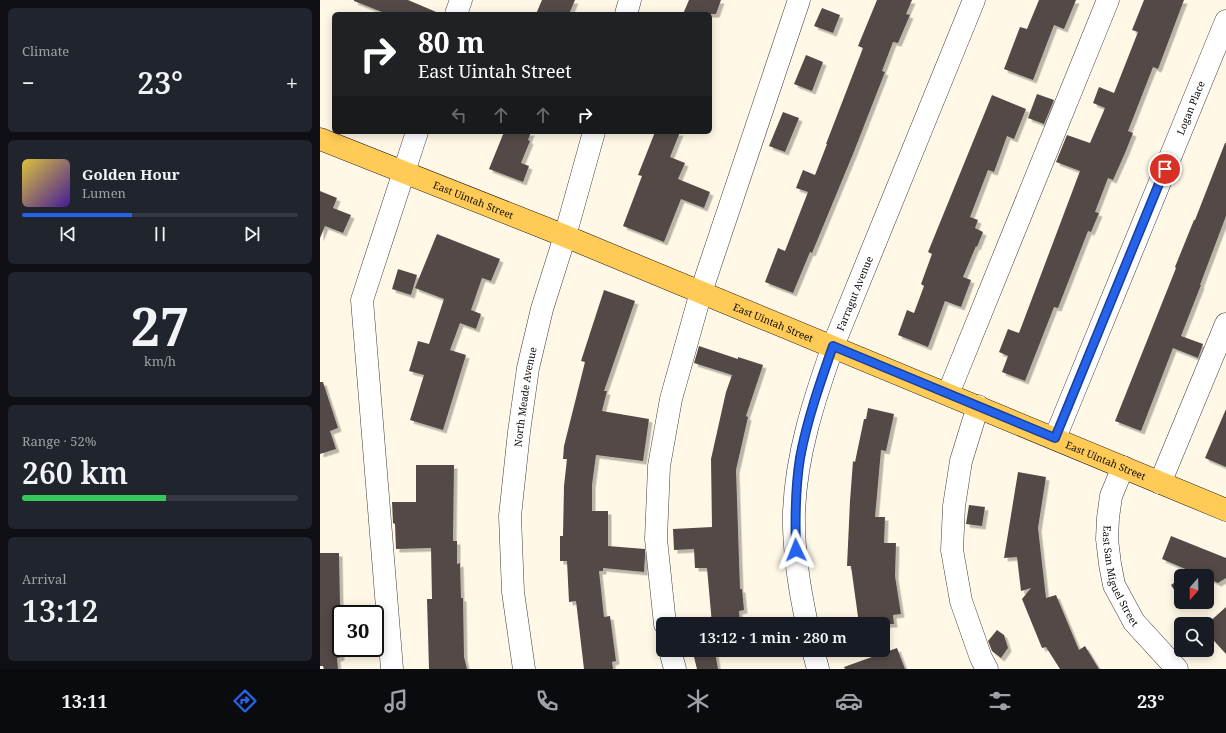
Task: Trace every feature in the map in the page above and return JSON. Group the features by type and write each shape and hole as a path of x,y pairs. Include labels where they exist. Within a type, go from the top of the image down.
{"main road":[{"name":"East Uintah Street","path":"320,139 565,236 1055,438 1160,484 1226,510"}],"street":[{"path":"457,12 461,0"},
{"path":"627,12 630,0"},
{"path":"663,617 656,539 659,466 671,400 701,292 798,0"},
{"name":"Farragut Avenue","path":"806,617 796,563 794,512 800,458 814,401 833,346 974,0"},
{"path":"948,394 1108,0"},
{"name":"Logan Place","path":"1055,438 1226,21"},
{"path":"392,669 362,300 416,134"},
{"name":"North Meade Avenue","path":"524,669 513,592 511,508 519,432 528,368 542,309 565,236 593,134"},
{"path":"1160,484 1226,324"},
{"path":"978,406 961,462 954,506 952,550 961,601 981,658 987,669"},
{"name":"East San Miguel Street","path":"1123,467 1111,496 1108,518 1107,539 1114,585 1134,622 1177,669"},
{"path":"672,657 675,669"},
{"path":"815,657 818,669"}],"building":[{"path":"408,0 436,12 382,12 354,1"},
{"path":"542,0 575,0 570,12 537,12"},
{"path":"689,0 721,0 716,14 712,14 712,12 684,12"},
{"path":"877,0 912,0 906,14 910,15 898,43 893,42 882,71 885,72 853,154 812,253 810,252 793,293 765,282 778,248 785,251 808,192 796,188 803,170 815,175 863,48 858,46"},
{"path":"1039,0 1076,0 1064,29 1054,25 1033,80 1004,69 1020,27 1027,29"},
{"path":"1144,0 1184,0 1158,69 1153,67 1128,131 1133,133 1125,153 1113,180 1108,178 1095,212 1099,213 1091,232 1088,231 1058,308 1054,307 1025,381 1002,372 1008,356 999,352 1008,329 1019,333 1080,171 1056,162 1067,135 1090,143 1105,108 1093,103 1099,87 1114,93 1138,32 1132,30"},
{"path":"822,8 840,15 833,33 814,26"},
{"path":"806,55 823,62 812,91 794,84"},
{"path":"1037,94 1054,100 1044,124 1028,118"},
{"path":"992,95 1026,109 1014,139 1007,136 994,172 988,170 970,217 978,220 975,228 983,232 963,277 971,280 961,307 945,301 928,347 898,335 907,310 914,313 924,286 921,284 932,254 928,252"},
{"path":"783,112 799,118 785,152 769,146"},
{"path":"503,134 530,134 528,140 530,141 521,163 529,166 523,182 489,169"},
{"path":"654,134 679,134 670,157 685,163 678,179 710,192 704,208 681,199 664,242 623,226 642,176 638,175"},
{"path":"1225,143 1226,216 1181,336 1203,344 1198,358 1173,348 1141,431 1115,421"},
{"path":"320,191 337,198 333,208 351,215 343,233 325,226 320,238"},
{"path":"437,234 500,259 491,281 482,278 471,310 481,314 476,329 460,323 450,350 466,355 443,430 410,420 424,375 409,371 418,341 429,344 444,299 415,288"},
{"path":"398,269 417,275 411,295 392,289"},
{"path":"604,290 635,301 604,391 607,391 602,411 649,419 643,461 596,455 592,485 592,511 608,511 608,546 645,549 645,556 644,572 603,568 603,571 599,571 604,617 610,616 616,661 612,662 613,669 584,669 576,601 569,602 567,561 560,561 560,536 563,536 564,486 567,459 563,459 564,446 585,362 581,361"},
{"path":"699,346 738,359 738,357 763,365 746,416 748,417 736,470 740,589 742,589 744,610 739,611 739,617 711,617 707,568 695,568 694,549 674,550 673,529 712,527 711,459 726,392 732,375 694,363"},
{"path":"320,382 323,382 338,428 330,431 336,449 320,454"},
{"path":"868,408 894,414 886,451 881,450 875,517 885,517 884,543 896,543 895,576 901,614 893,615 894,624 890,624 890,617 858,617 851,566 847,566 853,461 855,462 864,419 866,419"},
{"path":"1226,409 1226,467 1205,458"},
{"path":"416,465 454,465 453,541 457,541 457,564 460,563 461,598 463,598 464,657 467,669 429,669 427,599 432,599 431,548 396,549 392,502 416,502"},
{"path":"1018,472 1046,477 1038,528 1046,598 1056,595 1079,650 1085,646 1099,669 1060,669 1046,647 1042,648 1022,599 1031,588 1021,591 1017,557 1004,558"},
{"path":"969,505 985,507 982,526 966,524"},
{"path":"1171,536 1226,558 1226,578 1218,583 1214,581 1214,569 1186,569 1162,559"},
{"path":"320,553 339,553 340,605 332,605 332,657 341,657 337,658 338,669 324,669 323,666 320,666"},
{"path":"1226,607 1226,654 1214,641 1214,618"},
{"path":"997,630 1004,635 1008,648 1001,658 992,651 988,641"},
{"path":"897,648 905,669 845,669 844,667 872,657 890,657 890,651"},
{"path":"694,657 716,657 718,669 697,669"}],"route":[{"path":"796,550 794,512 800,458 814,401 833,346 1055,438 1165,169"}]}
